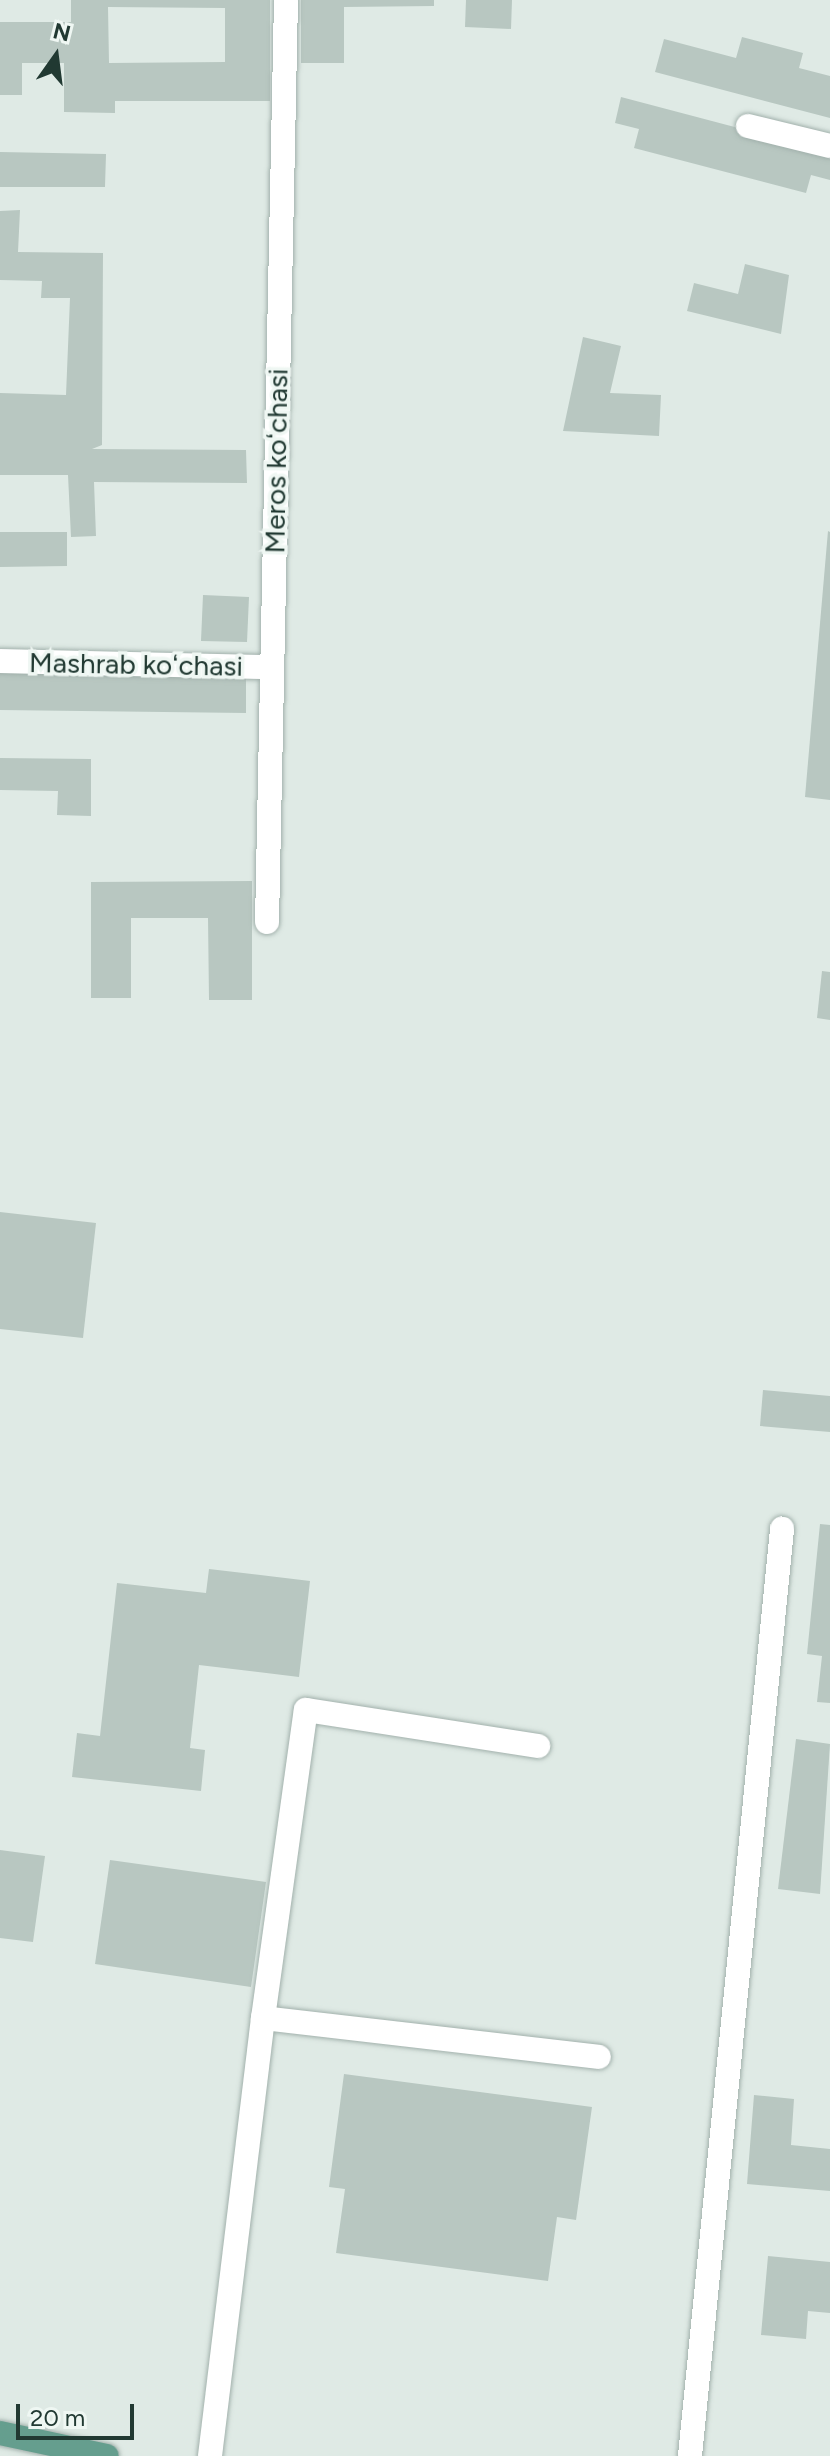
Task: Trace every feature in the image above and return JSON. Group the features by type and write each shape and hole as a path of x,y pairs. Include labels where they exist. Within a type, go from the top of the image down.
{"main road":[{"path":"0,2433 107,2456"}],"street":[{"name":"Meros koʻchasi","path":"267,922 286,0"},
{"path":"748,126 830,146"},
{"name":"Mashrab koʻchasi","path":"0,661 271,667"},
{"path":"690,2456 782,1529"},
{"path":"210,2456 263,2018 306,1710 538,1746"},
{"path":"263,2018 599,2057"}],"building":[{"path":"71,0 270,0 270,101 115,101 115,113 64,112 64,63 22,63 22,95 0,95 0,22 71,22","holes":["108,7 225,8 225,62 109,63"]},
{"path":"301,0 434,0 434,6 344,7 344,63 301,63"},
{"path":"466,0 512,0 511,29 465,27"},
{"path":"742,37 803,53 799,68 830,76 830,118 655,72 664,39 736,58"},
{"path":"621,97 830,152 830,180 811,175 806,193 634,148 639,129 615,123"},
{"path":"0,152 106,154 105,187 0,187"},
{"path":"20,210 18,252 103,253 102,445 92,449 246,450 247,483 94,482 96,536 71,537 68,475 0,475 0,393 66,395 70,298 41,298 42,281 0,280 0,211"},
{"path":"745,264 789,275 781,334 687,311 694,283 738,294"},
{"path":"583,337 621,346 610,393 661,395 659,436 563,431"},
{"path":"0,532 67,532 67,566 0,567"},
{"path":"830,532 830,800 805,797"},
{"path":"203,595 249,597 247,642 201,641"},
{"path":"0,667 246,671 246,713 0,710"},
{"path":"0,758 91,759 91,816 57,815 58,791 0,790"},
{"path":"252,881 252,1000 209,1000 208,918 131,918 131,998 91,998 91,882"},
{"path":"822,971 830,972 830,1020 817,1018"},
{"path":"0,1212 96,1223 83,1338 0,1329"},
{"path":"763,1390 830,1396 830,1432 760,1426"},
{"path":"820,1524 830,1525 830,1703 817,1702 822,1656 807,1654"},
{"path":"209,1569 310,1581 299,1677 199,1665 190,1748 205,1750 201,1791 72,1777 77,1733 100,1736 117,1583 206,1593"},
{"path":"796,1739 830,1744 820,1894 778,1889"},
{"path":"0,1850 45,1856 33,1942 0,1938"},
{"path":"110,1860 266,1882 251,1987 95,1964"},
{"path":"344,2074 592,2107 576,2220 557,2217 548,2281 336,2253 345,2189 329,2187"},
{"path":"754,2095 794,2099 791,2145 830,2149 830,2191 747,2184"},
{"path":"768,2256 830,2262 830,2313 808,2311 806,2339 761,2335"}]}
